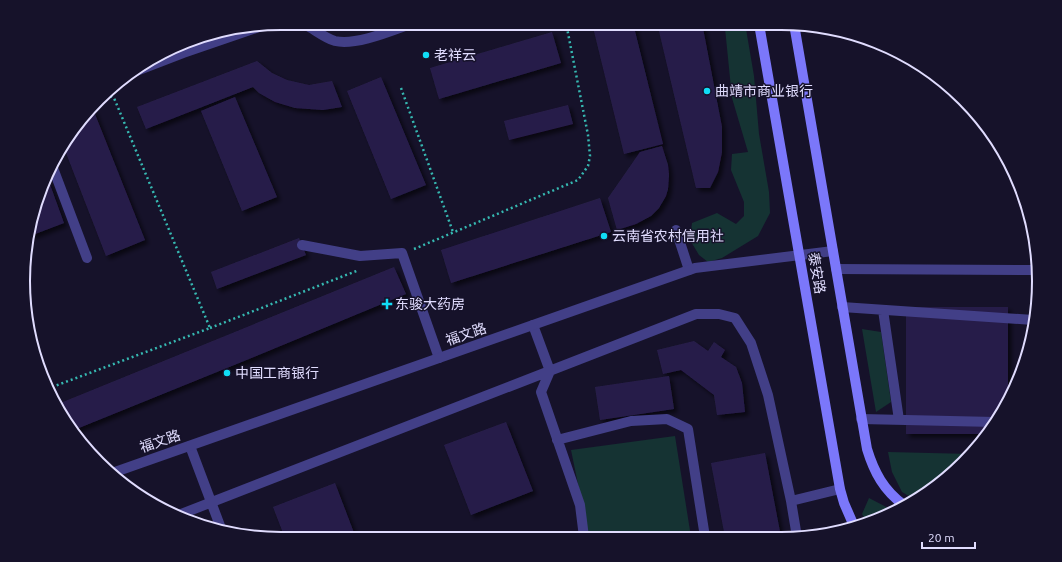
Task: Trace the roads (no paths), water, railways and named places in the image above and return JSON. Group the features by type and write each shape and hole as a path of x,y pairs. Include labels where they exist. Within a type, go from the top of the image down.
{"main road":[{"name":"泰安路","path":"760,30 840,489 852,521"},
{"path":"795,31 861,420 868,449 876,472 891,494 900,502"}],"street":[{"path":"317,30 334,41 346,43 362,40 393,30"},
{"path":"157,63 240,33"},
{"path":"55,173 87,258"},
{"path":"676,230 689,270"},
{"path":"302,246 360,256 402,253 439,358"},
{"name":"福文路","path":"117,471 695,268 833,251"},
{"path":"836,269 1031,270"},
{"path":"842,307 1029,320"},
{"path":"883,310 899,420"},
{"path":"184,513 696,314 720,314 735,318 751,344 768,395 796,531"},
{"path":"533,325 550,371 541,392 580,505 583,532"},
{"path":"557,440 631,421 667,419 688,429 704,532"},
{"path":"861,420 989,422"},
{"path":"190,446 219,524"},
{"path":"791,501 840,489"}],"place":[{"name":"老祥云","path":"426,55"},
{"name":"曲靖市商业银行","path":"707,91"},
{"name":"云南省农村信用社","path":"604,236"},
{"name":"东骏大药房","path":"387,304"},
{"name":"中国工商银行","path":"227,373"}]}
